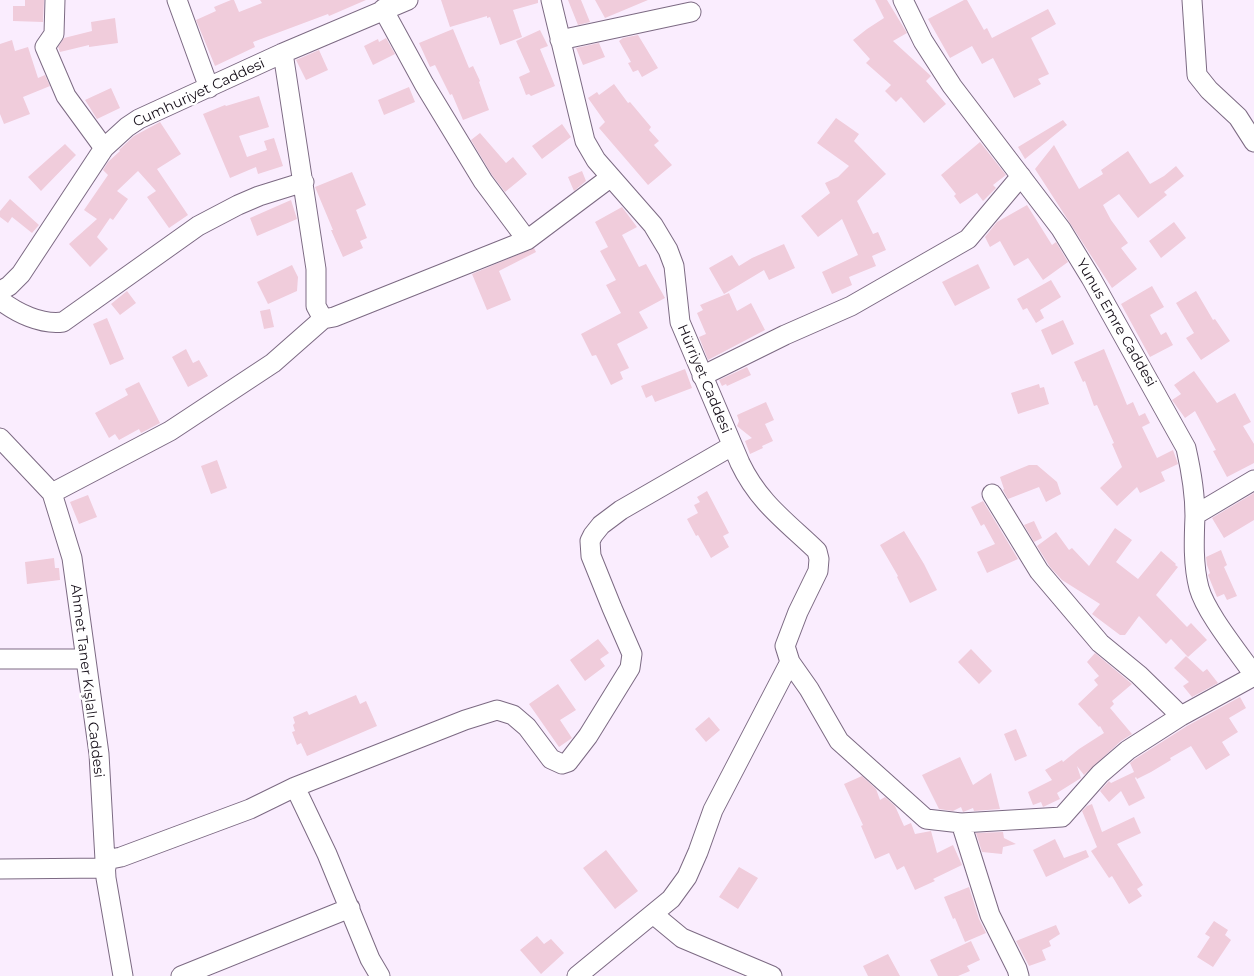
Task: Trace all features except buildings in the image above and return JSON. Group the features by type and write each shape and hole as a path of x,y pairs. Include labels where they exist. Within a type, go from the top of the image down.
{"street":[{"path":"54,0 54,34 45,47 66,96 104,148"},
{"path":"177,0 208,88"},
{"name":"Cumhuriyet Caddesi","path":"0,291 9,286 21,274 104,148 127,127 139,119 283,53 408,0"},
{"name":"Hürriyet Caddesi","path":"550,0 585,141 596,160 653,225 668,250 674,266 680,322 732,446 748,479 765,503 817,551 819,559 818,571 798,612 785,646 790,662"},
{"name":"Yunus Emre Caddesi","path":"903,0 940,70 1061,229 1186,448 1191,472 1195,515 1194,538 1199,590 1214,617 1254,676"},
{"path":"1192,0 1197,75 1209,90 1238,117 1254,142"},
{"path":"384,10 424,84 483,181 527,240"},
{"path":"560,40 691,12"},
{"path":"283,53 316,268 316,306 323,319"},
{"path":"702,376 785,335 852,306 914,272 968,239 1020,176"},
{"path":"52,493 178,426 274,363 323,319 334,317 527,240 611,177"},
{"path":"0,300 36,320 52,323 63,322 198,226 238,205 304,182"},
{"name":"Ahmet Taner Kışlalı Caddesi","path":"0,438 52,493 72,558 99,754 106,864 123,976"},
{"path":"0,869 106,864 250,809 295,787 465,720 497,710 513,715 527,727 551,759 562,764 568,762 588,736 630,668 632,654 591,556 590,541 593,535 596,530 621,510 732,446"},
{"path":"1195,515 1254,480"},
{"path":"992,494 1039,571 1100,643 1139,675 1182,716"},
{"path":"0,659 86,659"},
{"path":"577,976 671,899 686,878 698,852 713,810 790,662 809,689 839,740 926,819 961,823 1062,816 1100,774 1128,750 1182,716 1254,676"},
{"path":"295,787 350,908 364,946 380,976"},
{"path":"961,823 990,915 1017,969 1018,976"},
{"path":"181,976 350,908"},
{"path":"652,914 682,938 772,976"}]}
